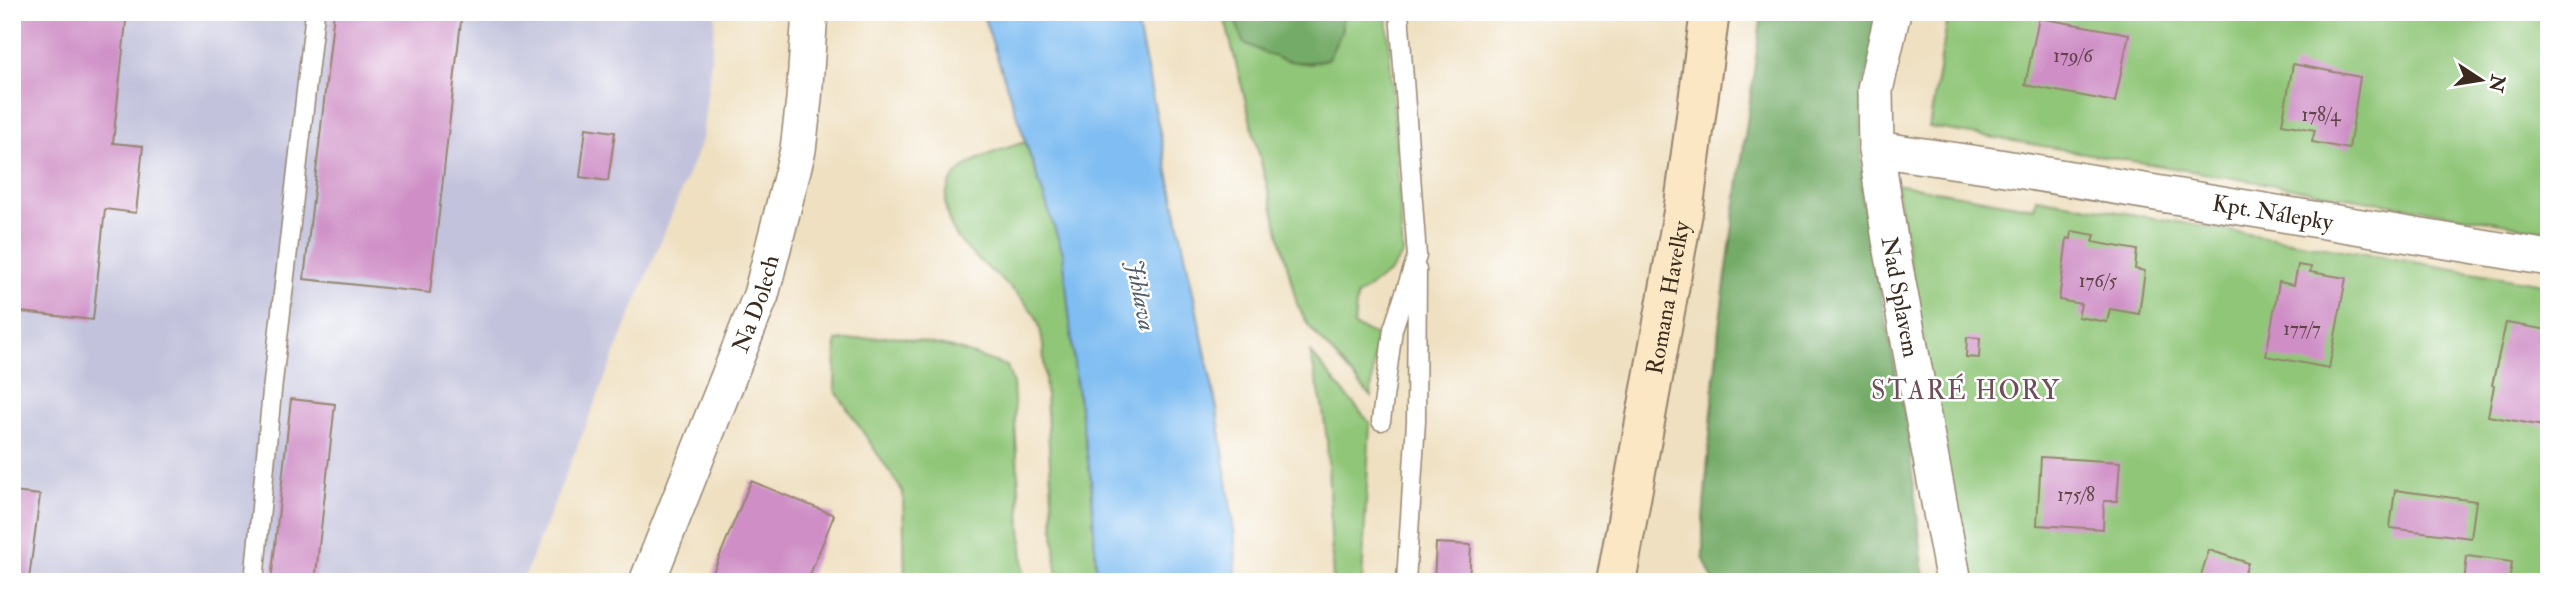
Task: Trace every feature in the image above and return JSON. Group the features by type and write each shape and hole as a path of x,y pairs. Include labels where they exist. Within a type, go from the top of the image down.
{"street":[{"name":"Na Dolech","path":"648,582 761,295 798,150 810,12"},
{"name":"Romana Havelky","path":"1616,582 1683,212 1710,12"},
{"name":"Nad Splavem","path":"1893,12 1875,90 1876,149 1890,240 1954,582"},
{"name":"Kpt. Nálepky","path":"1876,149 2549,258"}],"lane":[{"path":"254,582 272,391 315,12"},
{"path":"1399,12 1418,256 1416,421 1406,582"},
{"path":"1381,421 1393,329 1418,256"}],"shaded area":[{"path":"12,12 716,12 702,140 522,582 12,582"}],"green space":[{"path":"1223,12 1236,12 1236,22 1268,53 1286,60 1312,64 1341,33 1343,12 1387,12 1403,254 1390,272 1357,296 1354,326 1376,335 1371,397 1308,325 1297,304"},
{"path":"1236,12 1343,12 1341,33 1328,59 1305,63 1284,60 1243,42 1236,22"},
{"path":"1762,12 1884,12 1861,93 1862,200 1907,428 1925,582 1714,582 1703,557 1703,519 1719,327"},
{"path":"1949,12 2549,12 2549,231 1929,127"},
{"path":"1025,142 1063,253 1076,382 1091,480 1097,582 1057,582 1043,345 1038,321 1018,295 960,242 950,224 946,208 947,193 960,171 985,156"},
{"path":"1896,184 2034,208 2036,198 2549,285 2549,582 1965,582"},
{"path":"894,336 953,348 1007,366 1013,384 1024,582 905,582 903,492 835,390 836,341"},
{"path":"1310,352 1370,423 1362,582 1333,582 1327,439"}],"water":[{"name":"Jihlava","path":"982,12 1135,12 1217,409 1235,538 1236,582 1097,582 1091,480 1076,382 1063,253"}],"building":[{"path":"12,12 127,12 113,143 143,146 136,213 105,209 93,320 12,311"},
{"path":"334,12 462,12 430,293 304,279"},
{"path":"2039,18 2129,34 2115,102 2025,85"},
{"path":"2293,64 2360,77 2349,149 2312,142 2315,130 2282,124"},
{"path":"586,128 615,132 608,181 580,177"},
{"path":"2072,231 2095,235 2093,242 2137,250 2135,269 2145,271 2139,314 2110,309 2107,322 2078,317 2081,304 2059,300 2067,238 2071,239"},
{"path":"2298,265 2311,267 2310,272 2346,278 2329,368 2266,356 2279,282 2294,285"},
{"path":"2506,323 2549,330 2549,427 2488,416"},
{"path":"1967,337 1980,338 1979,358 1966,357"},
{"path":"291,399 335,404 315,582 271,582"},
{"path":"2041,457 2120,462 2117,501 2104,501 2103,529 2037,525"},
{"path":"751,481 834,515 807,582 709,582"},
{"path":"2395,490 2476,501 2471,538 2390,528"},
{"path":"12,492 40,495 29,579 12,577"},
{"path":"1436,543 1471,545 1469,582 1434,582"},
{"path":"2209,550 2248,563 2242,582 2199,582"},
{"path":"2467,556 2512,562 2509,582 2464,582"}],"district":[{"name":"STARÉ HORY","path":"1966,390"}]}
